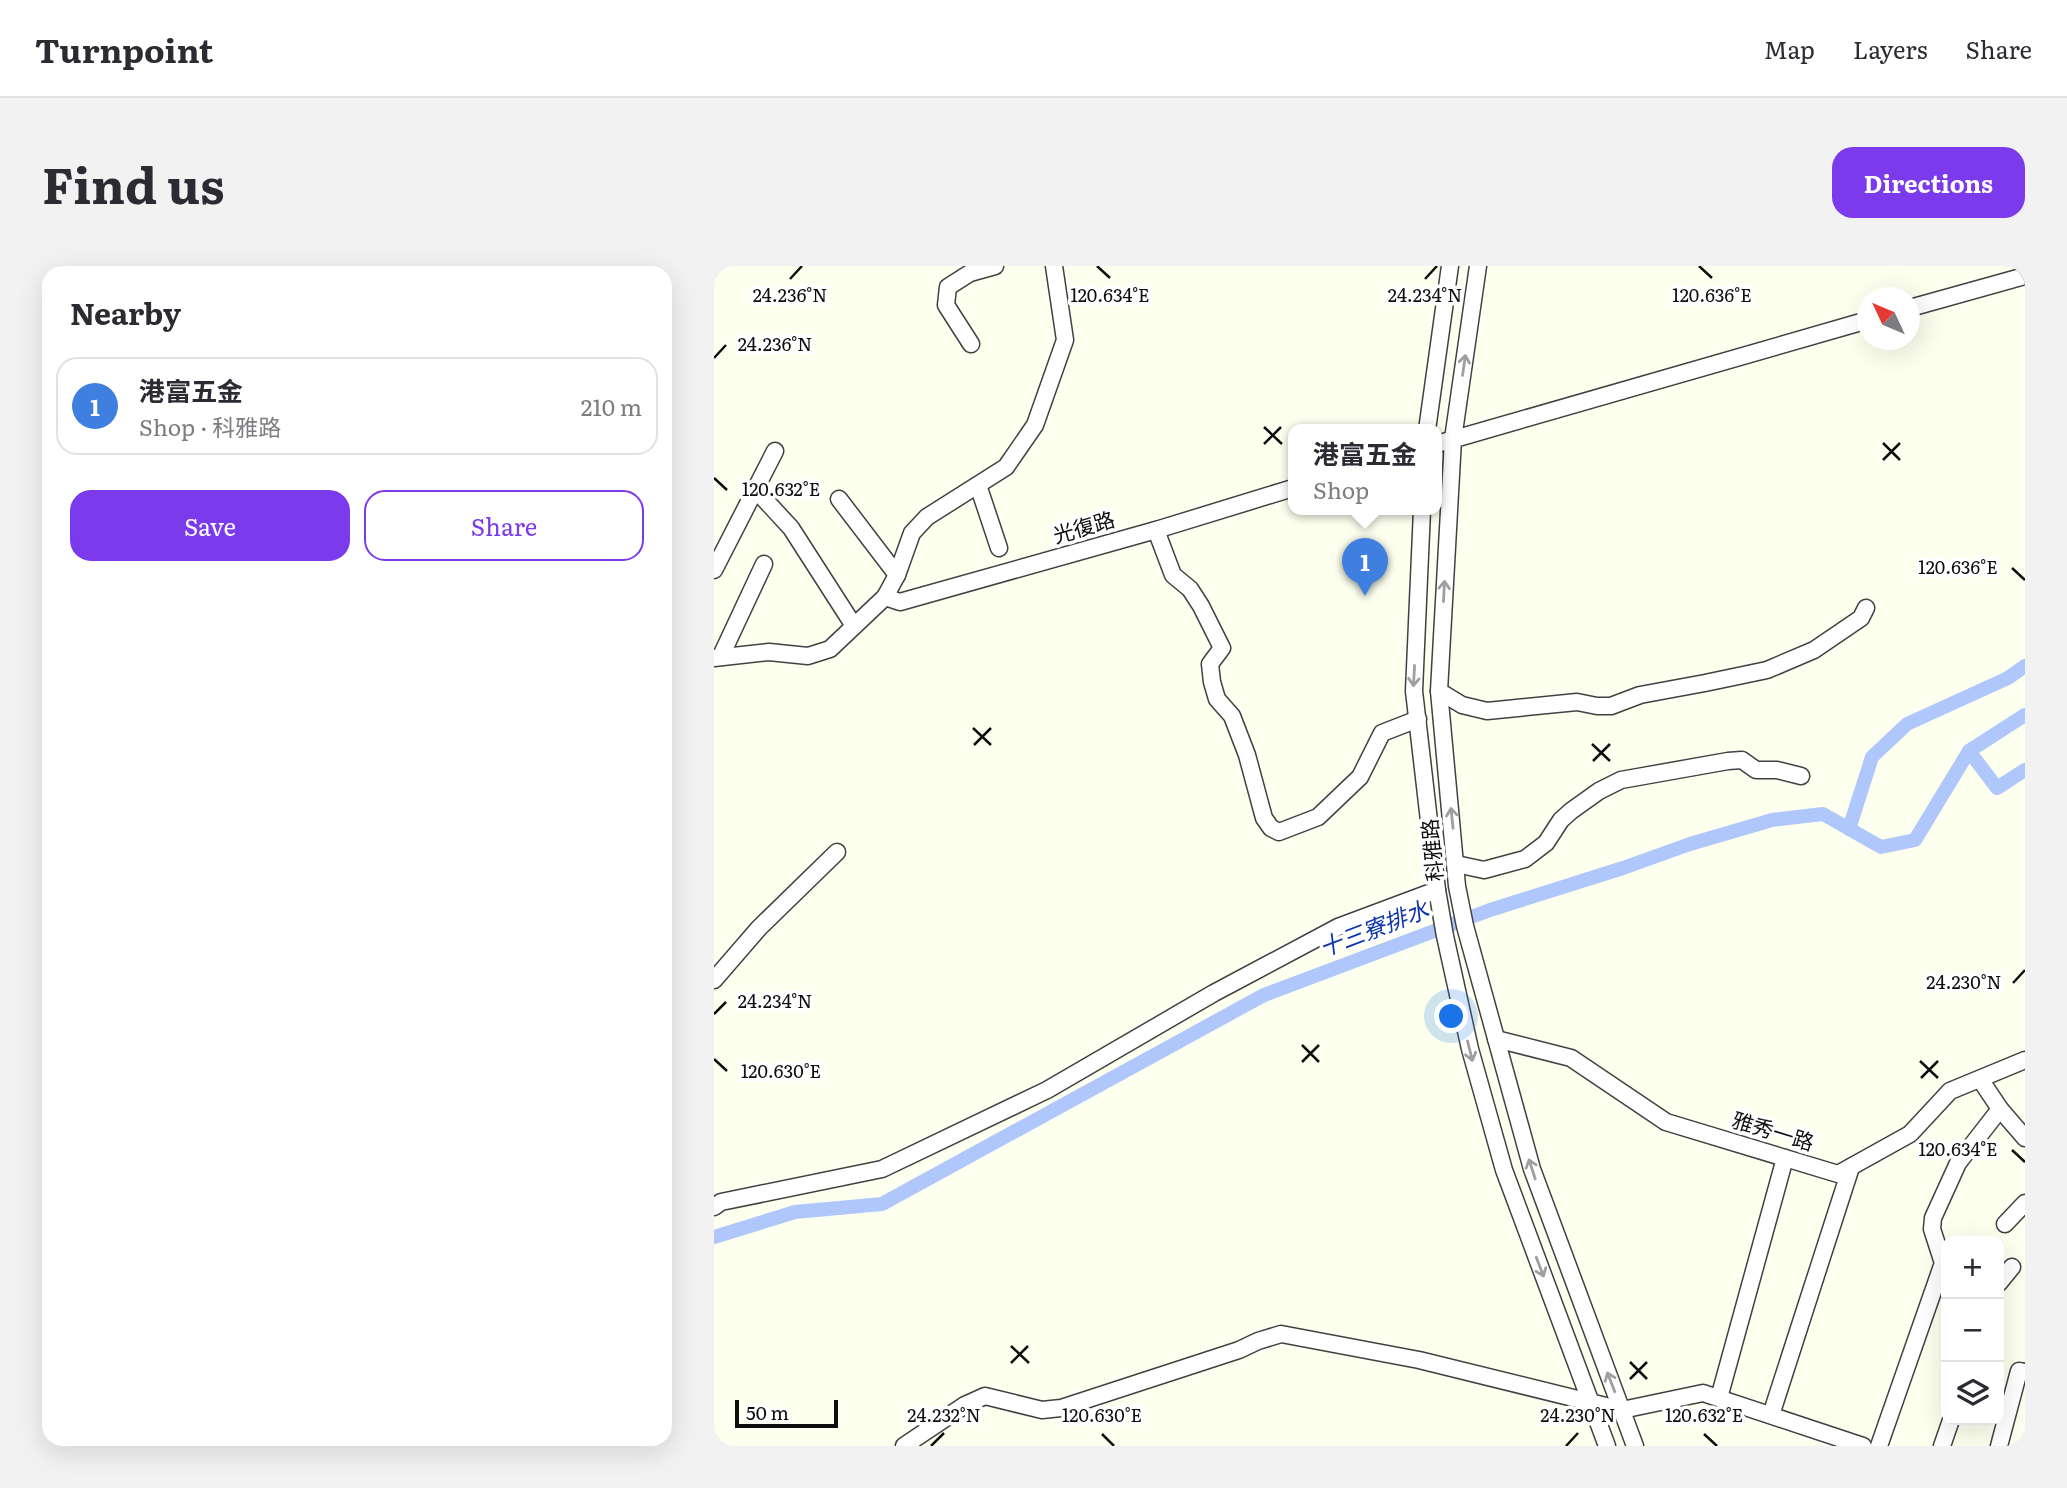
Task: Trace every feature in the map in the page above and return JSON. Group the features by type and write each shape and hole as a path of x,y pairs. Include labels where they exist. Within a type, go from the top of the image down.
{"street":[{"path":"971,344 946,305 948,287 970,274 995,266"},
{"path":"717,657 769,652 808,656 830,649 885,597 897,575 912,533 927,517 1006,467 1035,425 1065,340 1054,266"},
{"path":"1428,424 1450,266"},
{"name":"科雅路","path":"1478,266 1453,439 1439,691 1457,886 1465,926 1532,1169 1635,1446"},
{"path":"1920,305 2025,276"},
{"path":"1442,442 1857,323"},
{"path":"714,570 775,451"},
{"path":"978,485 999,548"},
{"path":"755,489 791,528 854,626"},
{"name":"光復路","path":"885,597 901,602 1288,490"},
{"path":"839,499 897,575"},
{"name":"科雅路","path":"1422,515 1414,691 1437,890 1445,936 1469,1049 1504,1170 1607,1446"},
{"path":"1156,530 1172,575 1190,589 1222,648 1210,664 1212,682 1217,699 1232,716 1247,755 1264,818 1270,828 1279,832 1318,817 1360,777 1382,733 1418,719"},
{"path":"717,657 764,564"},
{"path":"1439,691 1462,705 1488,711 1577,702 1611,706 1640,695 1767,670 1814,650 1861,618 1866,608"},
{"path":"1456,864 1484,870 1525,859 1546,843 1561,820 1571,811 1599,790 1621,780 1742,760 1756,770 1777,770 1801,776"},
{"path":"714,980 759,928 837,852"},
{"path":"714,1206 721,1202 882,1169 1047,1090 1214,993 1338,927 1437,890"},
{"name":"雅秀一路","path":"1496,1039 1571,1058 1666,1122 1838,1174 1910,1133 1950,1091 2025,1060"},
{"path":"1980,1079 2000,1109 2025,1138"},
{"path":"1879,1446 1942,1263 1932,1229 1933,1218 1958,1163 2000,1109"},
{"path":"1719,1398 1785,1158"},
{"path":"1771,1415 1851,1167"},
{"path":"2005,1224 2025,1203"},
{"path":"2004,1277 2012,1267"},
{"path":"904,1446 965,1405 985,1396 1042,1410 1061,1408 1281,1334 1419,1360 1622,1410 1703,1393 1863,1446"},
{"path":"1999,1446 2019,1371 2025,1372"},
{"path":"1942,1446 1949,1425"}],"waterway":[{"path":"1849,829 1872,757 1907,724 2008,678 2025,666"},
{"name":"十三寮排水","path":"714,1237 795,1212 882,1204 1264,995 1490,910 1772,820 1823,814 1881,847 1915,840 1969,751 2025,715"},
{"path":"1969,751 1997,788 2025,770"}],"place":[{"name":"港富五金","path":"1365,596"}]}
